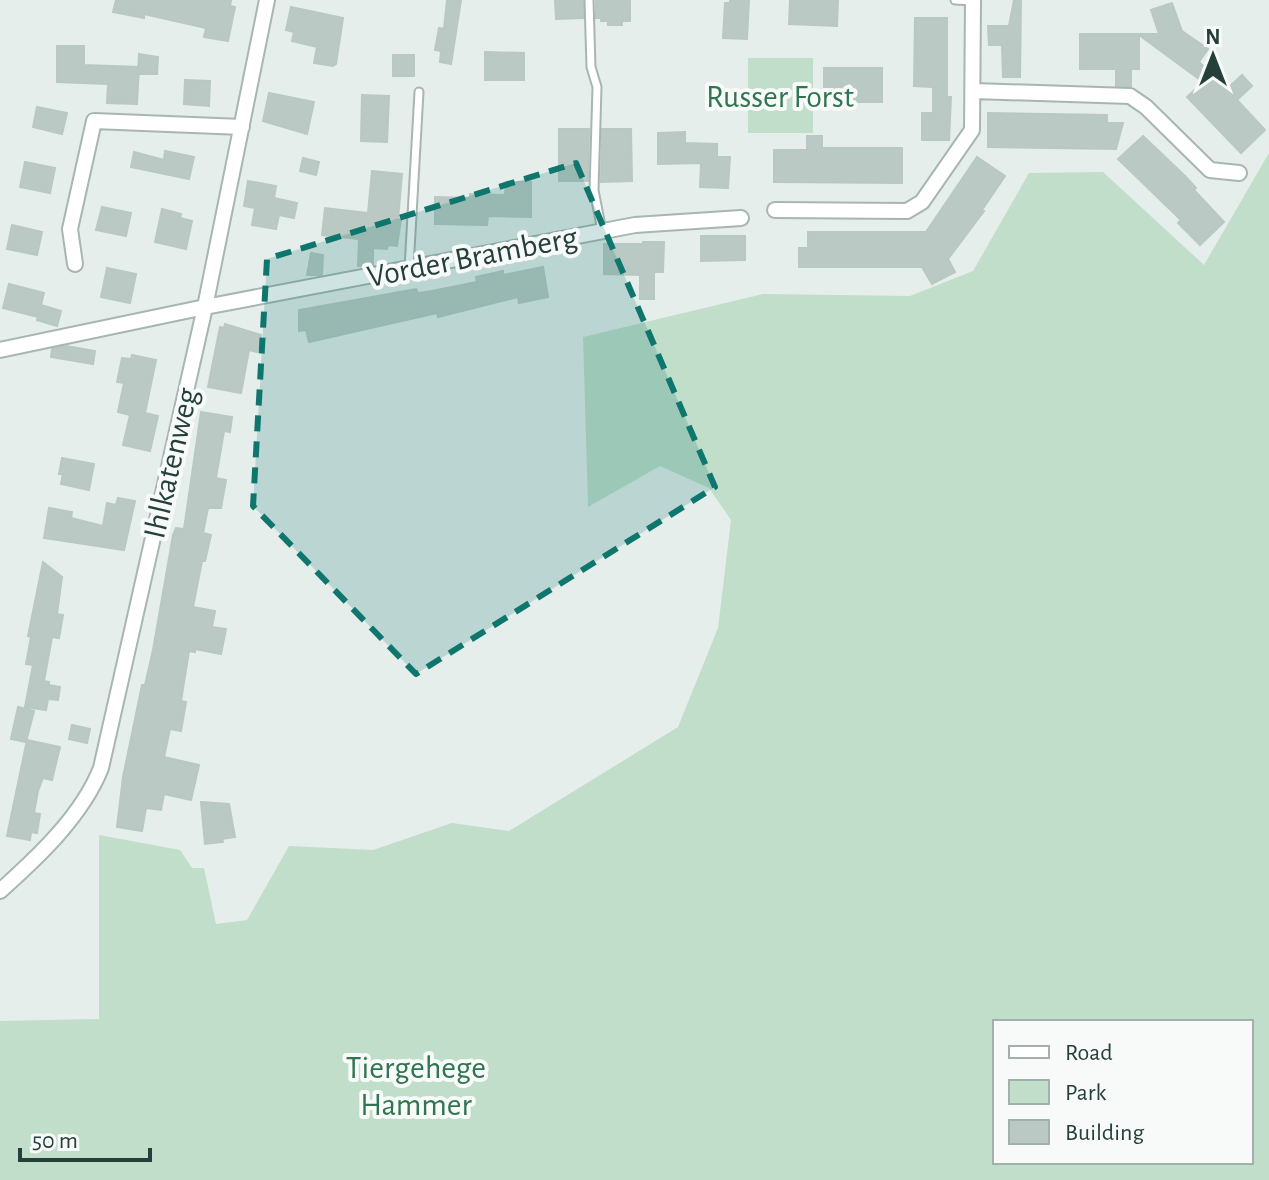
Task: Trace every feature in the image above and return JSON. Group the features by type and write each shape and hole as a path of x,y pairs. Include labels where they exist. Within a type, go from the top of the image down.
{"street":[{"name":"Ihlkatenweg","path":"0,891 69,820 90,791 101,768 205,307 267,0"},
{"path":"775,210 907,211 915,208 972,130 973,0"},
{"path":"974,91 1130,96 1146,107 1210,170 1239,173"},
{"path":"75,264 70,229 94,121 242,127"},
{"name":"Vorder Bramberg","path":"0,350 205,307 635,225 741,218"}],"lane":[{"path":"589,0 591,67 597,87 594,190 602,231"},
{"path":"955,0 973,0"},
{"path":"409,268 419,92"}],"highlighted area":[{"path":"576,163 715,487 416,674 253,506 267,259"}],"green space":[{"name":"Russer Forst","path":"748,58 813,58 813,133 748,133"},
{"name":"Tiergehege Hammer","path":"1269,153 1269,1180 0,1180 0,1021 99,1019 99,835 180,850 192,868 204,868 216,924 247,920 289,846 373,850 452,823 509,831 678,727 718,628 731,520 709,488 660,466 588,507 583,337 763,294 910,296 973,271 1029,173 1103,172 1204,265"}],"building":[{"path":"116,0 231,0 230,6 235,7 228,41 204,37 206,28 144,14 144,18 113,12"},
{"path":"447,0 461,0 451,64 440,62 441,51 435,50 439,28 444,29"},
{"path":"555,0 583,0 583,18 556,19"},
{"path":"596,0 630,0 630,21 622,21 622,25 608,25 608,21 596,18"},
{"path":"730,0 749,0 747,39 723,38 725,3 730,3"},
{"path":"790,0 838,0 837,26 789,24"},
{"path":"1014,0 1021,0 1020,77 1003,77 1002,45 989,45 988,26 1009,26"},
{"path":"1172,3 1182,31 1208,49 1199,62 1227,89 1242,75 1252,86 1237,100 1265,130 1241,153 1187,97 1203,82 1139,35 1139,69 1131,69 1131,86 1116,86 1116,69 1080,69 1080,34 1159,34 1151,10"},
{"path":"291,7 343,18 336,64 314,63 317,47 292,41 294,32 286,30"},
{"path":"915,18 947,18 947,97 951,97 949,140 922,140 922,113 933,113 933,87 914,86"},
{"path":"57,46 84,46 84,65 139,67 137,104 107,103 108,84 57,82"},
{"path":"485,52 524,53 524,80 485,80"},
{"path":"139,54 158,57 157,74 138,74"},
{"path":"393,55 414,55 414,76 393,76"},
{"path":"824,68 882,68 882,102 824,102"},
{"path":"185,80 210,81 209,106 184,104"},
{"path":"269,93 314,102 307,134 263,121"},
{"path":"362,95 389,96 387,142 361,141"},
{"path":"37,107 67,113 62,134 33,127"},
{"path":"988,113 1107,115 1107,123 1123,123 1116,149 988,147"},
{"path":"559,129 589,129 588,181 559,181"},
{"path":"602,129 631,129 632,181 601,182"},
{"path":"685,132 685,143 717,144 717,157 730,157 728,188 700,187 701,163 658,164 658,133"},
{"path":"807,136 822,136 822,148 902,148 902,183 774,182 774,150 807,150"},
{"path":"1143,136 1185,176 1224,222 1200,245 1178,223 1181,220 1118,159"},
{"path":"165,151 194,157 189,179 131,167 134,152 164,160"},
{"path":"977,157 1005,176 984,211 948,259 955,272 932,284 922,267 799,267 799,248 808,248 808,232 926,232"},
{"path":"303,158 319,162 316,175 300,171"},
{"path":"25,162 55,168 50,193 20,187"},
{"path":"372,171 402,174 398,219 401,220 397,246 373,248 373,265 358,266 359,239 322,235 325,208 368,213"},
{"path":"248,181 276,186 274,198 297,203 294,218 279,215 276,229 252,225 255,208 244,206"},
{"path":"506,182 531,182 531,217 488,216 487,225 435,224 435,197 505,195"},
{"path":"102,207 131,213 126,236 96,230"},
{"path":"162,209 181,214 180,218 192,221 186,249 155,242"},
{"path":"12,225 42,232 37,255 7,249"},
{"path":"701,236 745,236 745,260 701,261"},
{"path":"664,242 663,272 654,272 654,299 640,299 640,275 604,274 604,244"},
{"path":"311,253 323,255 322,275 307,275"},
{"path":"543,267 548,297 519,303 518,297 438,317 437,313 309,342 306,330 299,331 299,310 416,289 418,293 432,291 477,282 476,277 503,271 503,275"},
{"path":"107,268 136,274 130,303 101,297"},
{"path":"9,284 44,293 41,305 61,311 57,326 37,320 38,317 3,308"},
{"path":"225,324 261,335 257,352 249,350 241,393 208,387 220,327 224,328"},
{"path":"66,346 95,351 93,364 51,357 52,349"},
{"path":"132,355 156,360 145,413 158,416 150,451 123,445 130,415 118,412 124,383 117,382 122,358 131,359"},
{"path":"201,412 232,417 230,432 224,431 216,478 226,480 221,508 208,508 203,533 211,535 205,561 202,561 193,607 215,611 212,627 226,629 221,654 195,649 195,652 189,651 181,701 186,702 181,731 170,729 164,757 199,765 191,800 164,794 161,810 146,808 142,831 117,827 123,777 142,685 145,685 153,650 173,535 176,528 184,529"},
{"path":"62,458 94,464 89,490 61,484"},
{"path":"118,498 135,501 124,550 44,538 49,508 72,512 71,518 103,526 107,503 116,505"},
{"path":"43,562 62,577 57,614 63,615 59,638 52,637 44,681 60,687 58,700 48,699 46,710 25,707 33,665 26,664 31,637 28,636"},
{"path":"18,707 34,711 26,742 11,739"},
{"path":"72,725 90,729 87,743 69,739"},
{"path":"27,740 60,747 52,780 43,778 38,791 34,813 40,814 37,833 31,832 30,840 7,836"},
{"path":"201,802 229,804 235,837 205,844"}]}
